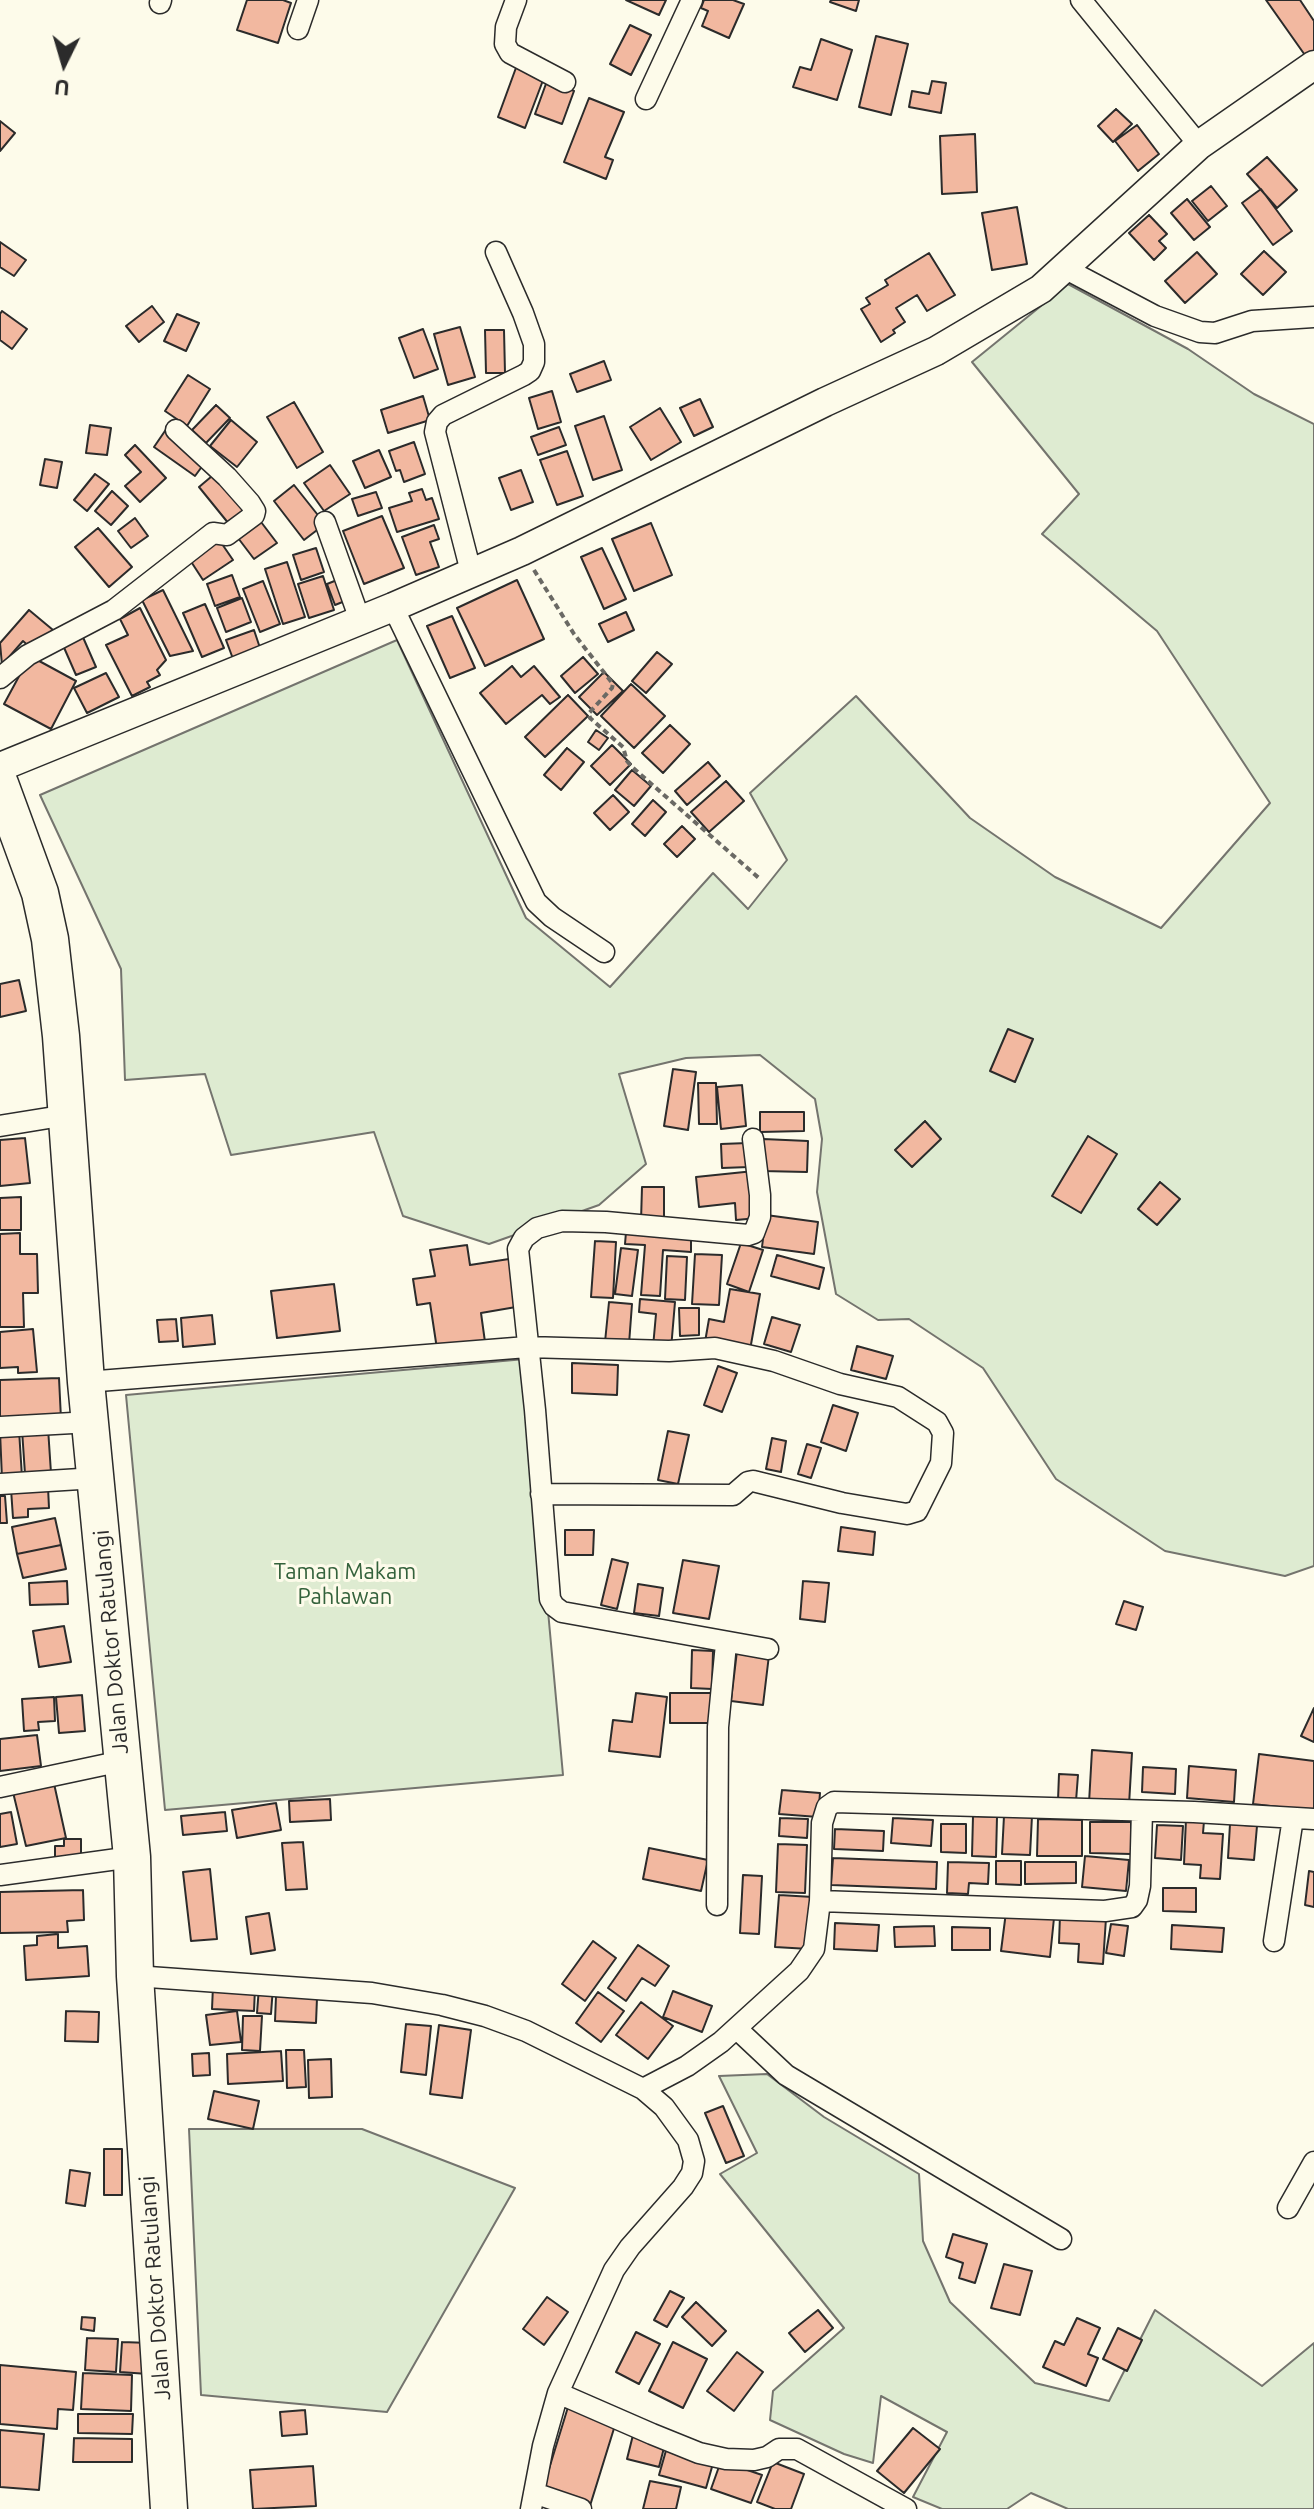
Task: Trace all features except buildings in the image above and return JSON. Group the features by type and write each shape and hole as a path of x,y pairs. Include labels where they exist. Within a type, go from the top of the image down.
{"highway":[{"name":"Jalan Doktor Ratulangi","path":"0,784 40,893 50,939 67,1115 86,1382 132,1857 135,1976 169,2509"}],"street":[{"path":"298,29 308,0"},
{"path":"516,0 506,27 505,44 510,53 565,82"},
{"path":"646,99 692,0"},
{"path":"1081,0 1199,145"},
{"path":"0,767 393,607 522,551 936,351 1020,304 1066,269 1199,145 1314,65"},
{"path":"471,572 435,428 443,415 524,375 534,362 534,344 496,252"},
{"path":"1066,269 1155,316 1200,332 1215,333 1252,321 1314,317"},
{"path":"0,678 28,655 114,610 211,534 227,535 254,515 250,503 227,477 176,430"},
{"path":"325,522 360,620"},
{"path":"393,607 536,902 552,917 604,952"},
{"path":"0,1126 67,1115"},
{"path":"753,1139 760,1195 760,1217 754,1233 562,1221 547,1224 524,1238 518,1249 550,1599 554,1606 562,1612 726,1644 768,1649"},
{"path":"86,1382 527,1347 728,1350 774,1361 840,1384 898,1397 937,1422 943,1433 941,1463 917,1511 907,1514 842,1503 753,1481 733,1495 541,1494"},
{"path":"0,1427 91,1422"},
{"path":"0,1484 96,1478"},
{"path":"717,1905 718,1727 726,1644"},
{"path":"0,1787 122,1761"},
{"path":"643,2089 687,2066 737,2029 812,1955 820,1901 822,1823 827,1807 834,1802 1304,1819 1274,1941"},
{"path":"820,1901 1105,1911 1132,1907 1140,1886 1142,1811"},
{"path":"0,1875 132,1857"},
{"path":"135,1976 372,1993 442,2005 526,2031 643,2089 664,2107 688,2140 694,2161 692,2173 614,2270 558,2393 543,2446 533,2501 581,2509"},
{"path":"737,2029 786,2075 1061,2239"},
{"path":"1288,2208 1314,2162"},
{"path":"558,2393 699,2453 726,2459 754,2460 767,2457 779,2449 797,2449 906,2509"}],"path":[{"path":"522,551 574,634 613,684 589,713 590,718 623,747 632,767 760,879"}],"green space":[{"path":"1068,284 1188,349 1254,394 1314,424 1314,1566 1285,1576 1165,1551 1056,1479 983,1368 909,1319 878,1320 836,1294 817,1192 822,1139 815,1099 760,1055 686,1058 619,1074 646,1164 599,1205 489,1244 403,1216 374,1132 231,1155 205,1074 125,1080 121,969 40,795 397,640 526,918 610,987 713,873 748,909 787,860 750,793 856,696 970,818 1055,877 1161,928 1270,803 1157,631 1042,534 1079,494 972,362"},
{"name":"Taman Makam Pahlawan","path":"525,1359 563,1775 165,1810 126,1395"},
{"path":"767,2074 824,2117 919,2174 923,2241 950,2302 1035,2383 1109,2401 1155,2310 1262,2386 1314,2343 1314,2509 1068,2509 1031,2493 1007,2509 942,2509 913,2497 947,2432 881,2396 873,2463 844,2454 770,2420 773,2391 844,2328 720,2174 757,2153 719,2076"},
{"path":"189,2129 362,2129 515,2188 387,2412 201,2395"}]}
